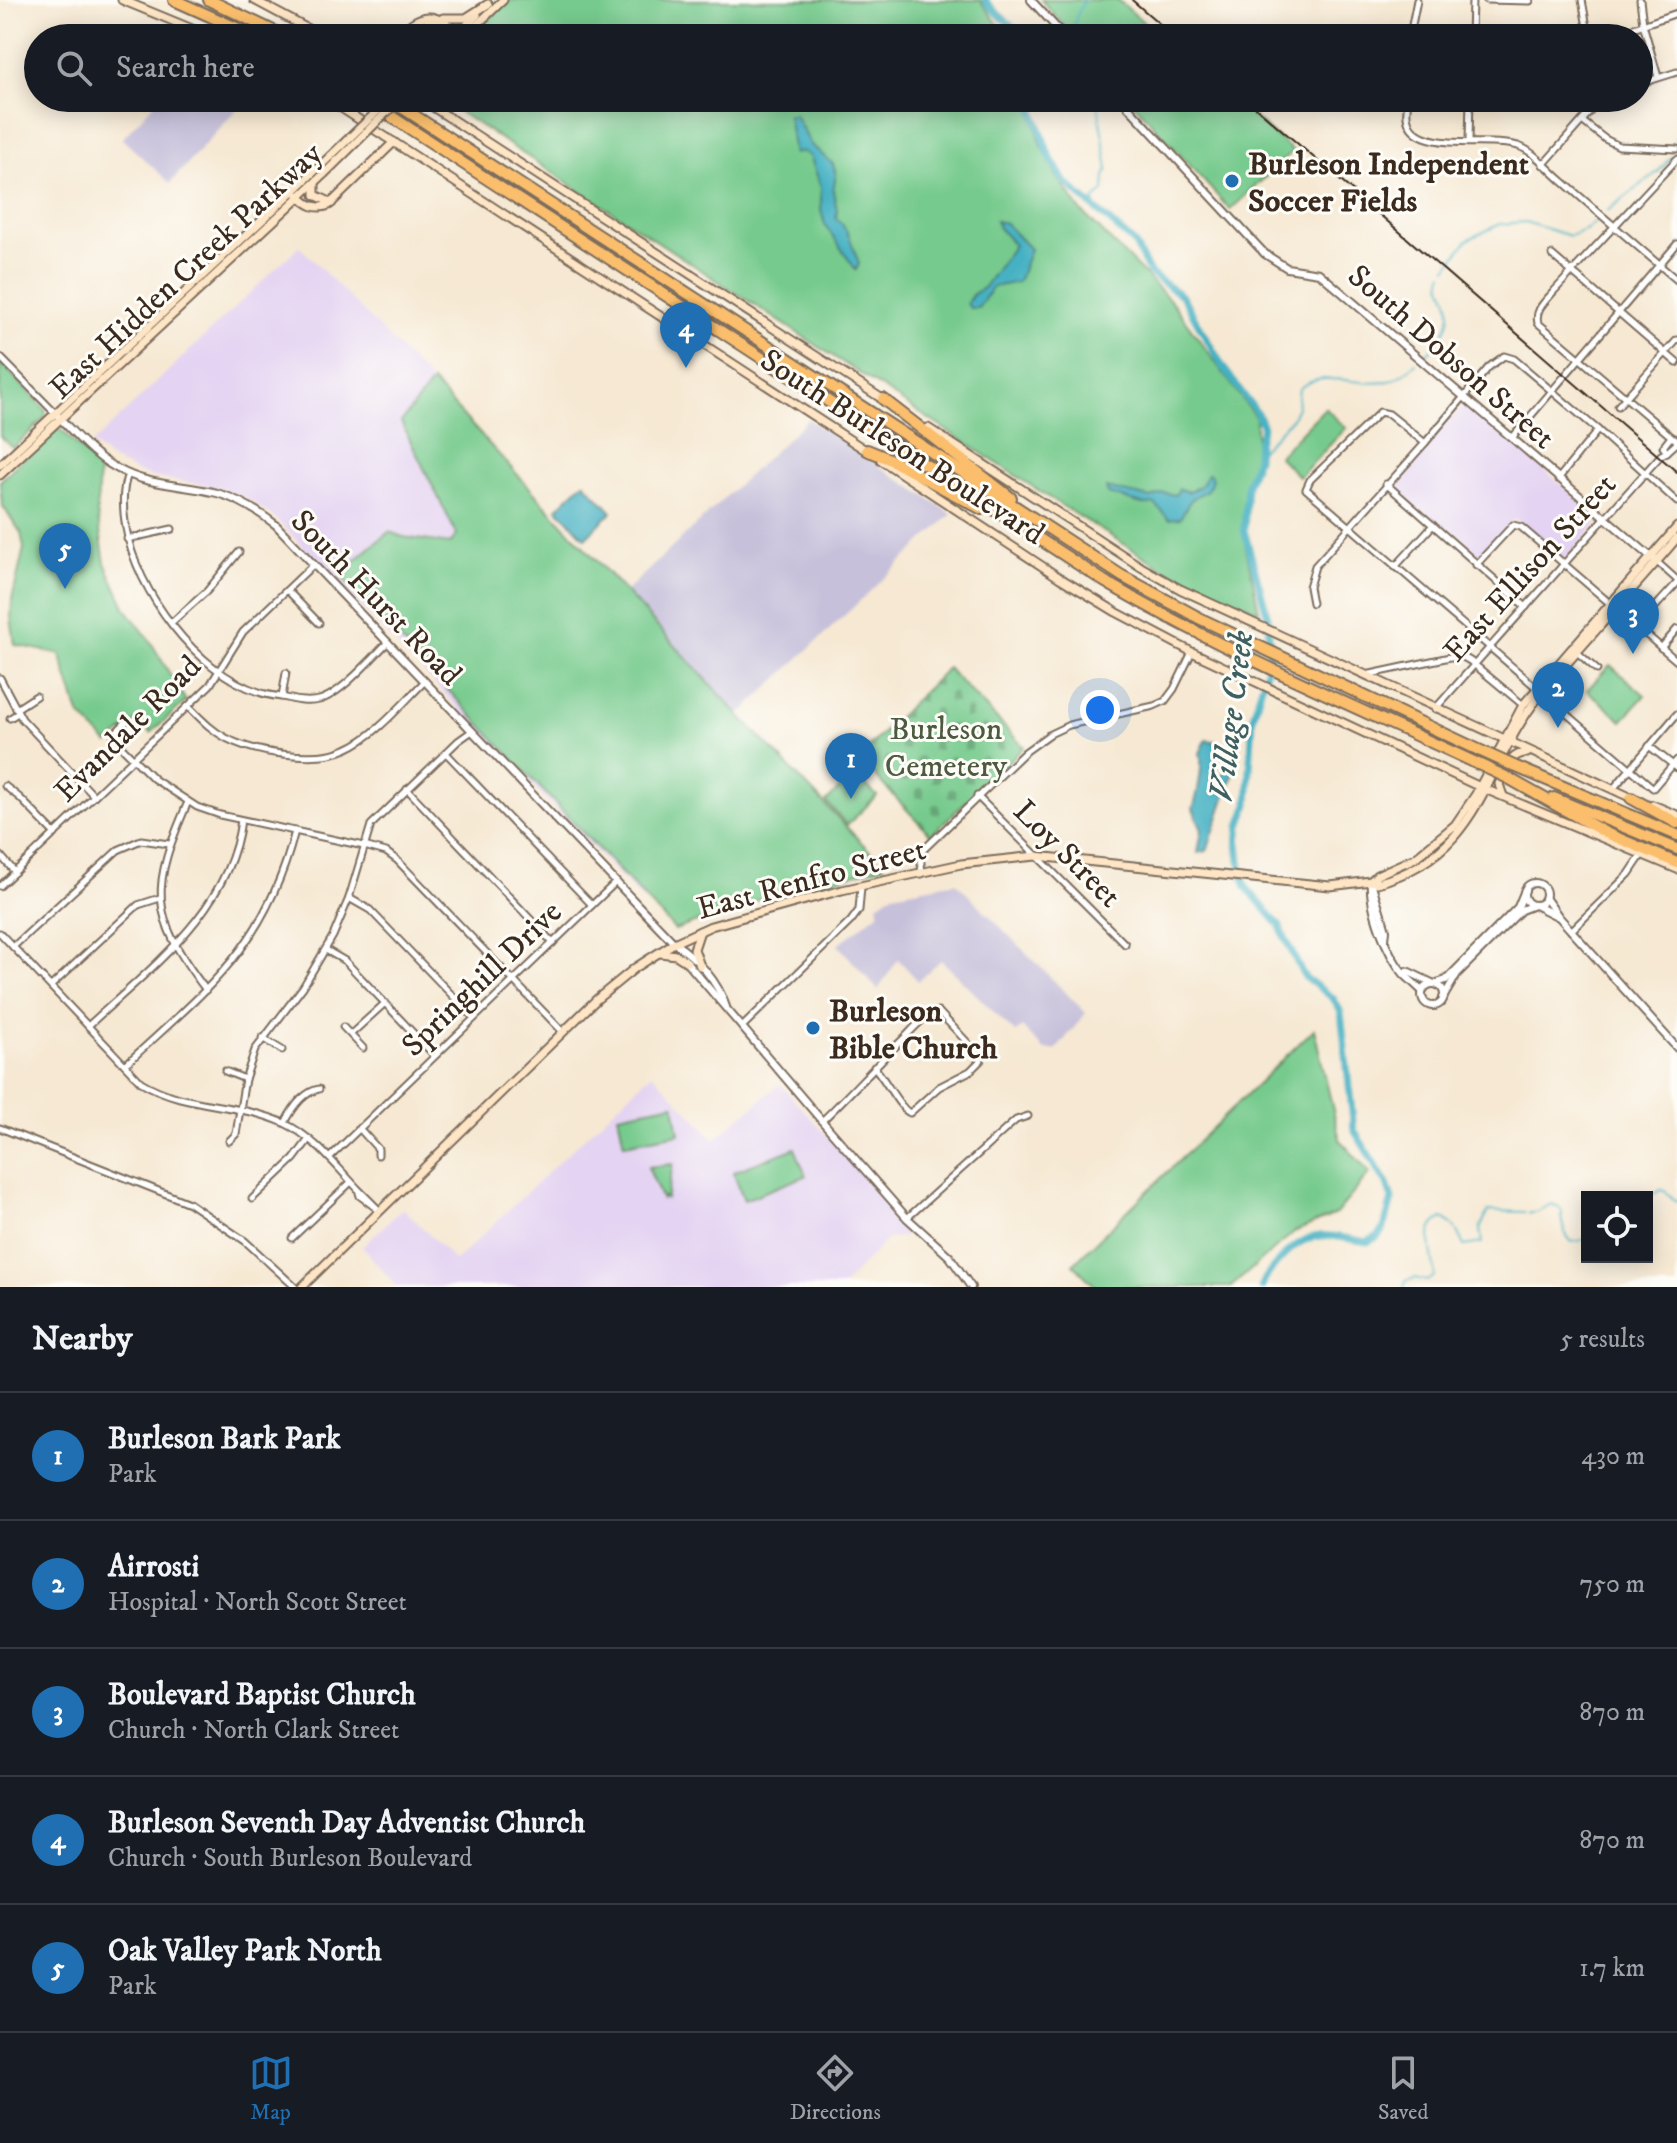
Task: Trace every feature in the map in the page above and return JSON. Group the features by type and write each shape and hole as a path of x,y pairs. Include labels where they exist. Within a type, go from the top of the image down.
{"highway":[{"path":"174,0 228,24"},
{"path":"209,0 259,24"},
{"path":"384,112 1130,597 1243,654 1508,778 1677,849"},
{"path":"410,112 1146,590 1244,640 1481,751 1677,835"},
{"path":"883,399 1059,536"},
{"path":"867,450 1049,545"},
{"path":"1508,778 1606,833 1677,863"},
{"path":"1631,798 1677,823"}],"main road":[{"path":"122,0 180,24"},
{"path":"254,0 299,24"},
{"path":"474,24 503,0"},
{"path":"471,24 490,2"},
{"path":"412,24 421,17 461,19 473,15 490,2"},
{"path":"433,16 447,24"},
{"path":"421,17 436,24"},
{"name":"South Burleson Boulevard","path":"348,112 1116,612 1192,652 1503,797 1677,869"},
{"name":"East Hidden Creek Parkway","path":"0,465 261,231 298,192 316,182 322,170 376,112"},
{"name":"East Hidden Creek Parkway","path":"0,475 58,416 386,112"},
{"name":"South Burleson Boulevard","path":"441,112 1141,567 1435,709 1631,798 1677,815"},
{"path":"261,231 292,207 321,208 331,203 394,142"},
{"path":"316,182 315,195 331,203"},
{"path":"298,192 316,202 331,203"},
{"path":"298,192 310,206"},
{"path":"1484,788 1523,705 1540,691 1654,559 1677,527"},
{"path":"1654,559 1677,538"},
{"path":"1507,742 1540,691"},
{"path":"1503,797 1499,784 1512,756 1533,753"},
{"name":"East Renfro Street","path":"1371,881 1377,875 1415,858 1455,825 1484,788"},
{"name":"East Renfro Street","path":"302,1287 620,979 674,943 701,930 763,911 961,864 1036,856 1330,886 1377,883 1413,868 1434,855 1457,834 1484,788"},
{"path":"1434,855 1434,850 1454,830 1455,825"},
{"path":"700,966 694,949 701,930"},
{"path":"658,953 676,955 687,962"}],"street":[{"path":"1031,0 1053,24"},
{"path":"1412,24 1417,0"},
{"path":"1471,24 1472,0"},
{"path":"1486,0 1530,1"},
{"path":"1582,0 1586,24"},
{"path":"1640,0 1643,24 1677,13"},
{"path":"1653,59 1658,77"},
{"path":"1653,79 1677,72"},
{"name":"South Dobson Street","path":"1133,112 1265,254 1287,268 1319,273 1654,559"},
{"path":"1408,112 1412,128 1421,136 1439,142 1469,141 1518,146 1677,280"},
{"path":"1469,141 1470,112"},
{"path":"1543,165 1591,112"},
{"path":"1582,121 1612,144 1677,149"},
{"path":"1676,439 1538,323 1537,314 1677,159"},
{"path":"1511,439 1677,244"},
{"path":"1552,255 1677,363"},
{"path":"1618,406 1677,340"},
{"name":"South Hurst Road","path":"0,357 96,455 128,474 161,484 218,493 249,507 276,525 674,943 700,966 714,983 726,1007"},
{"path":"1312,603 1309,587 1315,566 1489,367 1501,358 1514,359 1677,502"},
{"path":"1425,443 1389,414 1382,412 1310,480 1306,489 1653,788 1676,764 1649,746"},
{"path":"1557,479 1598,430"},
{"name":"East Ellison Street","path":"1435,709 1488,646 1676,439"},
{"path":"128,474 124,487 127,539 145,585 171,623 196,651 220,671 258,692 308,702 321,700 334,692 388,642"},
{"path":"1386,484 1526,607"},
{"path":"1395,567 1433,525"},
{"path":"1476,565 1513,525 1521,527 1677,661"},
{"path":"127,539 172,529"},
{"path":"171,623 207,591 239,552"},
{"path":"1637,627 1677,582 1654,559"},
{"name":"Evandale Road","path":"0,886 210,685 243,632 314,564"},
{"path":"287,590 319,623"},
{"path":"1661,648 1677,629"},
{"path":"1575,650 1597,670"},
{"path":"922,874 920,853 1025,752 1069,725 1165,701 1192,652"},
{"path":"1365,676 1450,657 1463,657 1523,705"},
{"path":"282,697 286,673"},
{"path":"0,678 17,711 94,796"},
{"path":"188,706 206,725 227,739 294,755 331,754 347,749 367,735 425,681"},
{"path":"10,718 36,696"},
{"path":"1613,790 1677,714"},
{"path":"127,721 114,734 114,739 154,779 188,802 220,815 386,852 563,1032"},
{"path":"229,1141 236,1134 245,1079 262,1038 303,987 326,950 349,898 371,825 472,731"},
{"path":"446,753 592,905"},
{"path":"5,786 55,834"},
{"path":"407,789 553,943"},
{"name":"Loy Street","path":"977,796 1125,944"},
{"path":"188,802 169,844 162,869 160,898 166,925 175,945 206,990"},
{"path":"88,1026 175,945 217,893 232,861 241,820"},
{"path":"125,1065 234,961 266,913 286,867 295,831"},
{"path":"13,947 118,850 141,840 169,844"},
{"path":"0,855 15,872"},
{"path":"1571,931 1629,874 1641,856"},
{"path":"1371,881 1370,893 1380,931 1397,964 1422,991 1424,1002 1431,1006 1439,1005 1457,974 1521,910 1546,899"},
{"name":"Springhill Drive","path":"329,1158 616,882"},
{"path":"1422,991 1426,986 1446,980 1518,907 1525,890 1532,883 1540,883 1545,888 1546,899 1559,917 1677,1048"},
{"path":"742,1027 851,921 859,910 861,887"},
{"path":"1525,890 1526,901 1559,917"},
{"path":"51,987 138,905 160,898"},
{"path":"349,898 370,910 474,1018"},
{"path":"0,933 141,1082 157,1092 189,1103 241,1110 285,1123 309,1139 358,1189 360,1196 380,1211"},
{"name":"South Hurst Road","path":"674,943 822,1121 907,1218 950,1257 971,1287"},
{"path":"326,950 345,961 434,1055"},
{"path":"1397,964 1420,980 1442,988 1443,998"},
{"path":"351,1034 384,1004"},
{"path":"822,1121 874,1067 906,1037 913,1025 938,1011 981,1060 970,1071 939,1087 910,1113 902,1109 888,1082 874,1067"},
{"path":"343,1027 363,1048"},
{"path":"262,1038 282,1050"},
{"path":"225,1071 245,1079"},
{"path":"285,1123 301,1100 311,1090 319,1089"},
{"path":"907,1218 1016,1120 1028,1116"},
{"path":"0,1128 189,1203 245,1241 295,1287"},
{"path":"359,1128 378,1149 378,1155"},
{"path":"252,1199 294,1159 309,1139"},
{"path":"292,1238 351,1182"}],"shaded area":[{"path":"146,112 234,112 170,183 122,139"},
{"path":"299,246 432,382 855,836 643,900 274,517 246,498 221,488 137,472 113,460 92,444"},
{"path":"1466,402 1601,519 1564,561 1515,518 1476,561 1391,484"},
{"path":"808,419 952,514 739,715 625,592"},
{"path":"956,882 1086,1013 1056,1050 1044,1050 1022,1027 1015,1033 941,960 918,981 898,959 878,990 838,945 879,912 878,904 893,894"},
{"path":"652,1073 715,1139 780,1084 911,1229 904,1236 887,1239 842,1287 397,1287 362,1247 403,1208 455,1261"}],"green space":[{"path":"509,0 980,0 998,24 484,24"},
{"path":"1041,0 1118,0 1146,24 1062,24"},
{"path":"459,112 1032,112 1041,144 1057,176 1081,211 1171,301 1256,418 1256,459 1245,483 1242,528 1259,611 1166,570 1056,502"},
{"name":"Burleson Independent Soccer Fields","path":"1142,112 1248,112 1293,151 1230,210"},
{"path":"0,362 46,410 45,418 13,448 0,436"},
{"path":"432,382 739,715 884,866 753,901 675,930 341,577 352,563 389,532 450,544 457,535 401,422"},
{"path":"1325,408 1346,428 1299,477 1278,456"},
{"path":"59,428 99,466 97,513 105,563 126,609 149,639 186,701 151,733 137,720 108,744 79,714 60,654 15,645 12,600 24,548 21,533 2,505 0,481 54,429"},
{"path":"1610,665 1645,695 1622,721 1587,690"},
{"name":"Burleson Cemetery","path":"947,668 1024,747 931,835 858,758"},
{"path":"855,774 877,796 847,825 826,802"},
{"path":"1314,1029 1340,1140 1370,1173 1336,1214 1294,1232 1231,1287 1096,1287 1073,1264"},
{"path":"674,1104 679,1134 624,1144 618,1115"},
{"path":"795,1148 806,1176 744,1200 733,1172"},
{"path":"673,1164 666,1199 662,1197 662,1200 648,1167"}],"water":[{"path":"788,115 795,115 811,145 833,164 836,218 850,239 859,264 856,270 825,225 821,210 821,187 810,156 801,151 794,154"},
{"path":"996,221 1005,223 1030,249 1018,282 993,287 978,308 970,308 967,303 972,295 984,287 1014,245"},
{"path":"1208,474 1212,476 1209,487 1191,500 1180,518 1169,519 1155,504 1145,505 1108,494 1106,488 1151,498 1164,493 1175,495 1179,489 1189,492 1200,486"},
{"path":"584,482 612,512 585,538 557,508"},
{"path":"1206,740 1214,741 1219,747 1215,789 1231,749 1236,748 1235,769 1207,851 1198,853 1202,829 1193,809 1201,772 1200,753"}],"waterway":[{"name":"Village Creek","path":"985,0 1010,24"},
{"path":"1074,24 1084,0"},
{"name":"Village Creek","path":"1034,112 1049,155 1064,181 1134,243 1150,273 1182,296 1223,367 1257,413 1263,427 1257,458 1247,485 1244,530 1268,617 1270,657 1253,717 1248,804 1238,843 1241,869 1246,887 1279,925 1301,971 1333,998 1341,1012 1354,1130 1387,1184 1392,1199 1384,1228 1377,1237 1367,1242 1330,1236 1310,1238 1280,1260 1262,1287"},
{"path":"1095,209 1094,199 1104,192 1108,170 1099,112"},
{"path":"1675,144 1677,136"},
{"path":"1607,211 1659,171 1671,157"},
{"path":"1447,268 1467,240 1500,224 1525,222 1570,236 1587,229 1599,219"},
{"path":"1427,354 1443,335 1449,321 1449,305 1442,283 1444,273"},
{"path":"1258,453 1292,418 1299,389 1309,383 1331,379 1367,383 1389,381 1416,363"},
{"path":"1653,1194 1665,1191 1677,1202"},
{"path":"1529,1213 1536,1213 1551,1204 1559,1207 1569,1239 1572,1242 1581,1240"},
{"path":"1404,1287 1406,1281 1415,1278 1427,1281 1434,1276 1430,1236 1436,1223 1443,1218 1454,1227 1464,1246 1482,1243 1480,1229 1488,1211 1525,1212"}],"railway":[{"path":"1132,0 1160,24"},
{"path":"1261,112 1677,472"}],"place":[{"name":"Burleson Independent Soccer Fields","path":"1232,181"},
{"name":"Burleson Seventh Day Adventist Church","path":"686,368"},
{"name":"Oak Valley Park North","path":"65,589"},
{"name":"Boulevard Baptist Church","path":"1633,654"},
{"name":"Airrosti","path":"1558,728"},
{"name":"Burleson Bark Park","path":"851,799"},
{"name":"Burleson Bible Church","path":"813,1028"}]}
